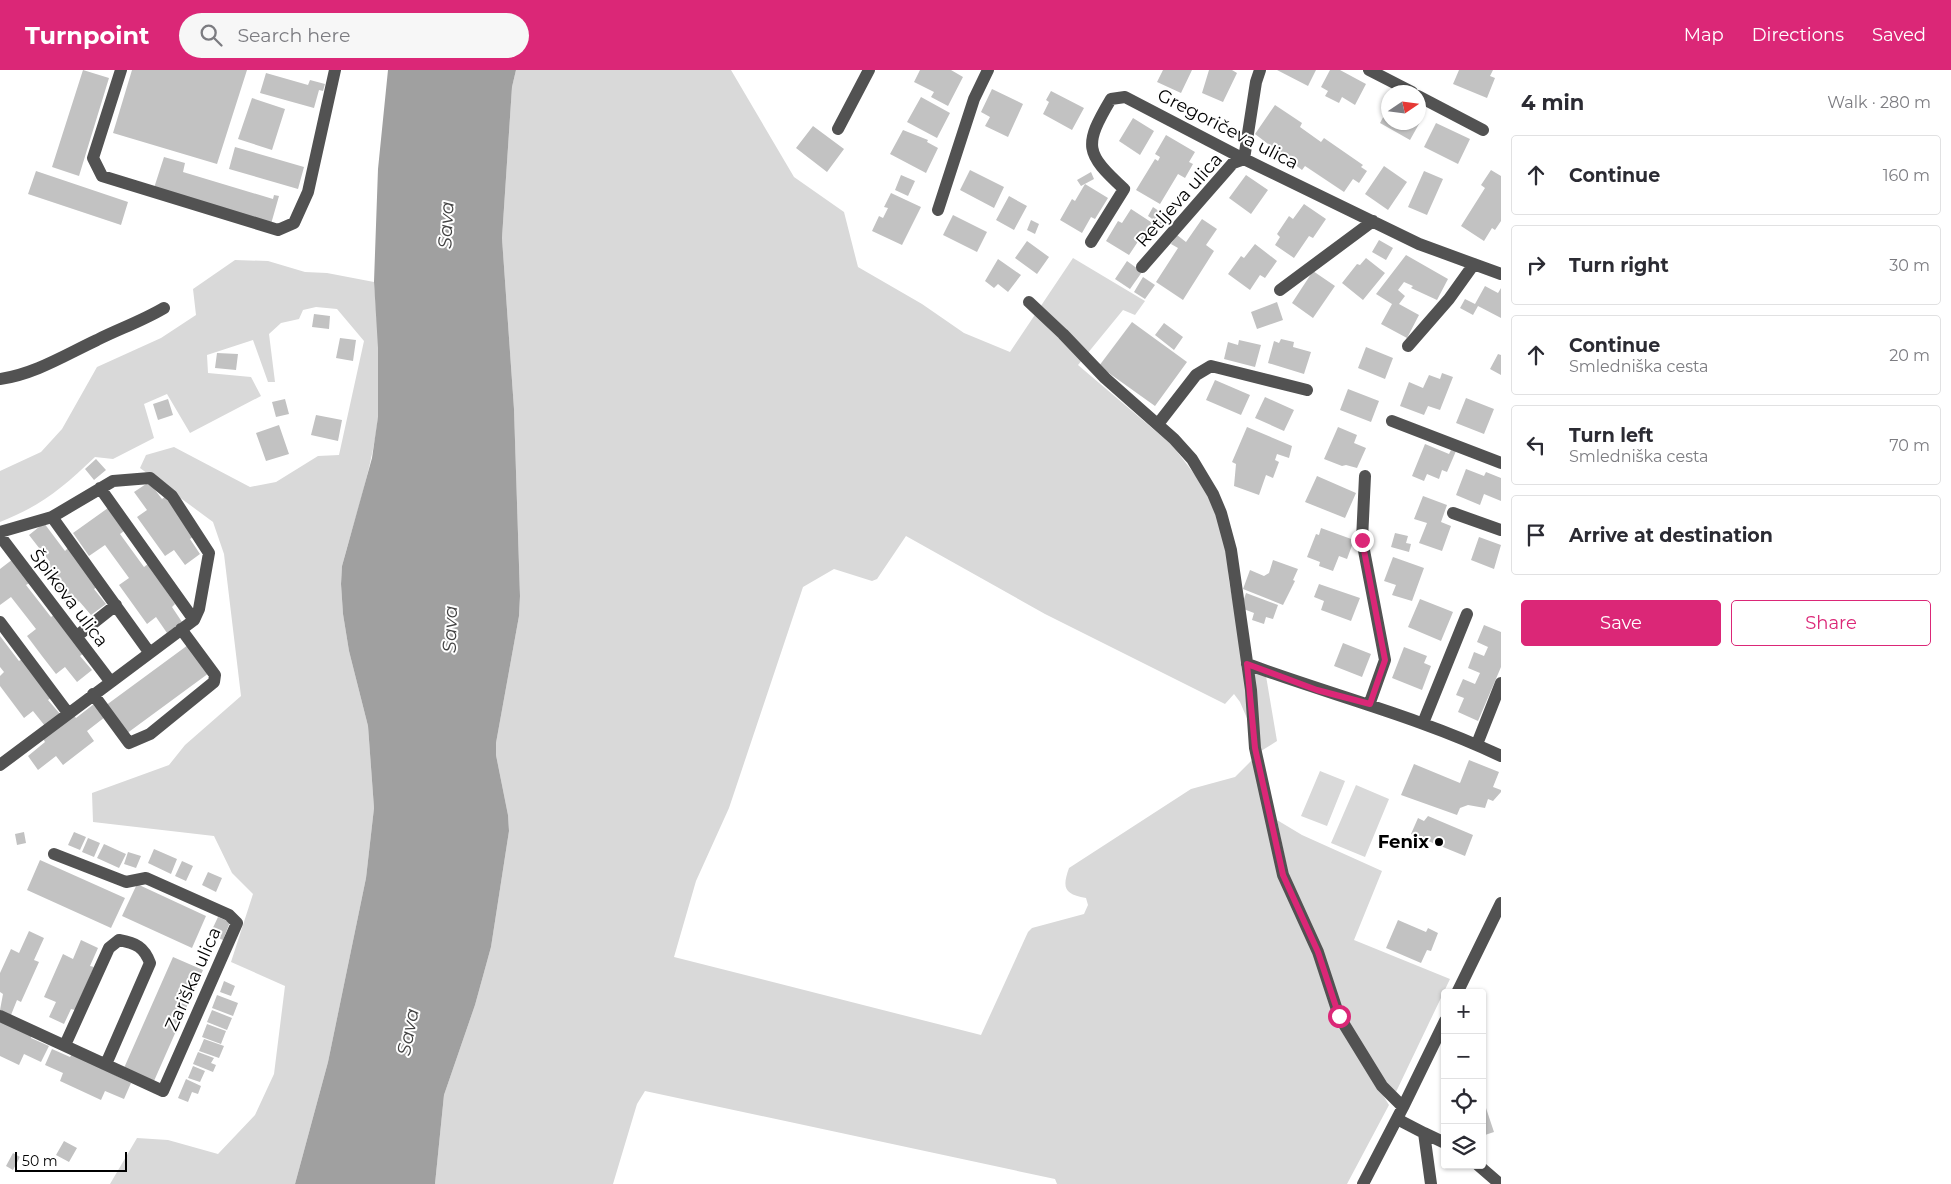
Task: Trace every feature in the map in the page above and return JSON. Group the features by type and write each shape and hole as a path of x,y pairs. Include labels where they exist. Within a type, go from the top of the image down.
{"street":[{"path":"121,70 93,158 102,176 278,230 294,222 308,192 331,71"},
{"path":"838,129 869,70"},
{"path":"938,210 974,99 988,70"},
{"name":"Retljeva ulica","path":"1142,267 1233,163 1244,159 1256,82 1260,70"},
{"path":"1369,70 1398,85"},
{"name":"Gregoričeva ulica","path":"1091,242 1124,189 1104,170 1093,155 1092,139 1111,100 1125,97 1244,159 1419,244 1501,274"},
{"path":"1426,100 1483,130"},
{"path":"1280,290 1373,221"},
{"path":"1408,346 1449,300 1474,264"},
{"path":"1029,302 1105,378 1158,424 1192,459 1213,494 1221,513 1231,550 1247,664 1255,748 1283,875 1318,952 1339,1016 1382,1086 1404,1107"},
{"path":"0,380 49,364 164,308"},
{"path":"1158,424 1196,375 1211,366 1307,390"},
{"path":"1392,421 1501,463"},
{"path":"1365,476 1362,540 1385,660 1370,704"},
{"name":"Špikova ulica","path":"0,532 52,518 112,481 150,478 172,496 210,553 199,609 194,620"},
{"path":"0,765 194,620 100,488"},
{"path":"1453,513 1501,530"},
{"name":"Špikova ulica","path":"52,518 149,652"},
{"name":"Špikova ulica","path":"0,536 110,681"},
{"path":"77,636 116,605"},
{"path":"1423,723 1467,614"},
{"path":"0,622 68,713"},
{"path":"94,694 129,743 150,734 214,682 215,675 181,629"},
{"path":"1247,664 1317,690 1370,704 1423,723 1477,744 1501,756"},
{"path":"1477,744 1501,683"},
{"name":"Zariška ulica","path":"0,1016 163,1091 237,923 229,915 146,878 126,882 54,854"},
{"path":"1459,989 1501,903"},
{"path":"65,1045 108,948 119,940 134,943 145,950 150,963 106,1064"},
{"path":"1363,1184 1398,1119 1441,1029"},
{"path":"1398,1119 1441,1141"},
{"path":"1424,1133 1431,1184"},
{"path":"1483,1169 1500,1184"}],"shaded area":[{"path":"516,70 731,70 794,177 844,212 858,267 922,304 964,333 1010,352 1073,258 1145,301 1135,315 1123,310 1078,365 1172,445 1205,488 1226,539 1229,581 1244,660 1266,676 1277,741 1261,751 1240,702 1234,694 1225,704 1045,614 906,536 877,579 872,581 834,569 803,587 729,808 696,881 674,957 981,1035 1028,932 1032,928 1084,914 1088,905 1086,898 1073,894 1067,889 1066,881 1069,868 1191,789 1235,777 1252,760 1303,925 1335,1017 1389,1105 1347,1184 1057,1184 1055,1179 645,1091 637,1104 613,1184 435,1184 444,1095 475,1005 491,947 509,831 508,815 496,755 496,743 519,616 520,596 514,409 502,238 512,87"},
{"path":"235,260 268,261 305,272 327,273 374,282 380,367 378,418 367,474 342,566 341,584 343,614 349,651 368,726 374,808 366,878 328,1062 295,1184 110,1184 137,1138 168,1140 218,1154 255,1115 274,1074 285,986 231,962 253,894 232,873 214,836 93,822 92,793 169,765 185,745 241,696 224,554 213,522 140,468 146,455 174,447 250,487 276,482 318,456 339,455 364,341 337,309 316,307 303,310 299,319 281,323 269,334 275,382 268,382 253,340 207,355 208,373 251,377 261,396 190,433 167,394 144,404 154,438 113,459 95,457 51,495 15,516 0,522 0,471 41,452 62,429 97,367 161,338 196,315 193,289"},
{"path":"1320,771 1345,781 1327,826 1301,816"},
{"path":"1356,785 1389,799 1365,857 1331,843"},
{"path":"1277,820 1302,835 1382,871 1354,940 1450,979 1445,989 1441,989 1441,998 1396,1092 1387,1086 1342,1015 1290,882"}],"water":[{"name":"Sava","path":"388,70 516,70 512,87 502,238 514,409 520,596 519,616 496,743 496,755 508,815 509,831 491,947 475,1005 444,1095 435,1184 295,1184 328,1062 366,878 374,808 368,726 349,651 343,614 341,584 342,566 372,458 378,417 378,348 374,282 378,169"}],"building":[{"path":"83,70 109,78 79,176 52,167"},
{"path":"132,70 247,70 217,164 113,133"},
{"path":"920,70 951,70 963,77 948,106 931,97 934,92 914,82"},
{"path":"1163,70 1192,70 1181,93 1157,82"},
{"path":"1209,70 1232,70 1237,73 1223,102 1202,93"},
{"path":"1277,70 1316,70 1308,86"},
{"path":"1330,70 1340,70 1366,84 1355,105 1342,97 1339,103 1325,96 1328,91 1321,87"},
{"path":"1459,70 1493,70 1490,76 1495,78 1487,98 1453,84"},
{"path":"266,73 308,85 310,80 325,84 323,91 319,90 314,108 260,93"},
{"path":"992,89 1023,104 1008,137 985,126 990,117 981,112"},
{"path":"1051,91 1084,108 1072,130 1043,114 1049,102 1046,100"},
{"path":"921,97 950,113 937,138 907,122"},
{"path":"252,98 285,109 272,150 238,139"},
{"path":"1275,105 1302,123 1300,127 1321,142 1324,138 1363,165 1361,167 1367,171 1359,183 1353,179 1344,192 1305,166 1302,170 1255,134"},
{"path":"1133,118 1154,131 1140,155 1119,141"},
{"path":"1436,123 1470,139 1458,164 1424,147"},
{"path":"813,126 844,149 827,172 796,148"},
{"path":"903,130 928,140 927,142 938,148 926,173 890,154"},
{"path":"1392,130 1416,130 1410,140"},
{"path":"1166,135 1195,152 1189,162 1193,164 1185,178 1178,174 1160,204 1136,190 1155,159 1158,161 1160,157 1155,154"},
{"path":"235,147 304,167 298,189 229,169"},
{"path":"164,157 185,163 183,172 273,199 274,195 279,196 271,224 154,188"},
{"path":"1384,166 1407,182 1388,210 1365,194"},
{"path":"970,170 1004,187 994,208 960,190"},
{"path":"1491,170 1501,176 1501,221 1495,230 1492,228 1484,241 1461,226 1485,188 1481,185"},
{"path":"36,171 128,202 121,225 28,194"},
{"path":"1424,171 1443,179 1427,215 1408,207"},
{"path":"1091,172 1094,179 1081,186 1077,180"},
{"path":"901,175 915,181 908,196 895,190"},
{"path":"1246,175 1268,190 1251,214 1229,198"},
{"path":"1085,184 1108,198 1095,219 1091,217 1082,233 1060,220 1072,199 1075,201"},
{"path":"891,193 921,207 902,245 872,231 879,216 883,218 888,208 884,207"},
{"path":"1009,196 1027,206 1014,230 996,220"},
{"path":"1304,204 1326,219 1313,238 1309,236 1294,258 1275,245 1280,237 1277,234 1289,216 1293,219"},
{"path":"1153,207 1169,218 1164,227 1148,216"},
{"path":"1131,209 1154,224 1142,242 1139,240 1129,255 1106,241 1118,221 1122,223"},
{"path":"953,215 987,232 977,252 943,235"},
{"path":"1202,219 1217,229 1206,245 1214,251 1183,300 1156,282 1178,248 1171,244 1177,235 1186,242"},
{"path":"1031,220 1039,224 1035,234 1027,230"},
{"path":"1379,240 1393,248 1386,260 1372,252"},
{"path":"1027,241 1049,257 1037,274 1015,258"},
{"path":"1255,244 1277,261 1265,278 1260,275 1250,290 1228,274 1241,256 1244,258"},
{"path":"1406,255 1448,279 1437,300 1411,288 1413,286 1404,282 1398,290 1405,296 1399,304 1419,315 1407,338 1381,324 1392,304 1376,294"},
{"path":"1366,258 1385,273 1363,300 1342,283 1357,264 1360,265"},
{"path":"998,259 1021,275 1008,292 998,284 994,288 985,281"},
{"path":"1127,261 1142,272 1130,289 1115,279"},
{"path":"1313,271 1335,286 1313,318 1292,303"},
{"path":"1143,277 1155,285 1145,299 1134,292"},
{"path":"1485,286 1498,293 1501,288 1501,318 1478,306 1473,315 1460,308 1465,299 1475,304"},
{"path":"1277,302 1283,320 1257,329 1251,312"},
{"path":"314,314 330,316 329,329 312,327"},
{"path":"1132,322 1187,362 1155,406 1099,366"},
{"path":"1164,323 1183,337 1174,350 1155,335"},
{"path":"340,338 356,340 353,361 336,358"},
{"path":"1281,339 1294,342 1293,347 1311,352 1304,374 1268,363 1274,341 1279,343"},
{"path":"1239,340 1261,345 1255,367 1224,359 1228,342 1238,345"},
{"path":"1366,347 1393,358 1385,379 1358,368"},
{"path":"217,353 238,354 236,370 215,368"},
{"path":"1498,354 1501,355 1501,375 1490,369"},
{"path":"1442,373 1453,377 1440,410 1428,406 1424,415 1400,406 1409,382 1423,388 1429,375 1440,379"},
{"path":"1215,380 1250,395 1241,415 1206,400"},
{"path":"1348,389 1379,401 1371,422 1340,410"},
{"path":"1265,397 1294,410 1284,431 1255,418"},
{"path":"1466,398 1494,409 1484,434 1456,423"},
{"path":"168,399 173,415 158,420 153,404"},
{"path":"285,399 289,414 276,417 272,402"},
{"path":"316,415 342,420 338,441 311,435"},
{"path":"279,425 289,454 266,461 256,433"},
{"path":"1247,427 1292,446 1289,458 1277,454 1275,460 1279,462 1273,478 1266,475 1259,495 1234,486 1236,464 1232,462"},
{"path":"1338,427 1357,435 1354,443 1366,448 1357,468 1346,465 1342,466 1324,459"},
{"path":"1425,444 1449,454 1451,450 1456,451 1447,472 1442,470 1439,479 1427,474 1424,481 1412,476"},
{"path":"96,459 106,470 94,480 85,469"},
{"path":"1466,469 1484,476 1486,472 1501,478 1501,501 1484,494 1480,505 1456,495"},
{"path":"1317,476 1356,493 1345,518 1305,502"},
{"path":"149,482 162,499 166,496 194,536 190,539 200,554 185,565 174,550 165,556 137,517 147,510 134,492"},
{"path":"1423,496 1447,505 1441,522 1451,526 1442,551 1419,543 1427,523 1414,519"},
{"path":"108,508 124,531 120,534 144,567 148,564 175,604 172,607 182,622 167,633 156,617 147,624 119,585 129,578 105,545 89,556 73,533"},
{"path":"44,523 65,551 68,548 98,586 94,589 106,604 91,615 79,601 70,608 41,569 50,562 29,535"},
{"path":"1321,528 1354,540 1347,559 1339,556 1333,571 1319,566 1320,562 1307,557 1316,534 1319,535"},
{"path":"1395,533 1408,536 1406,543 1411,544 1409,552 1391,547"},
{"path":"1479,537 1501,545 1494,569 1471,560"},
{"path":"1393,557 1424,568 1412,601 1392,595 1396,585 1384,581"},
{"path":"13,559 31,582 26,585 51,617 54,615 84,653 80,656 92,670 77,682 65,667 56,674 42,656 27,636 36,629 11,597 0,605 0,569"},
{"path":"1273,560 1298,569 1293,580 1295,581 1283,605 1243,589 1250,570 1264,576 1269,573"},
{"path":"1319,584 1360,598 1351,621 1321,610 1324,601 1314,597"},
{"path":"1246,593 1278,605 1273,619 1266,617 1264,624 1252,620 1254,613 1241,608"},
{"path":"1420,599 1453,612 1441,641 1408,627"},
{"path":"1484,625 1501,632 1501,667 1478,721 1458,712 1464,698 1456,695 1463,679 1475,684 1480,673 1468,668 1474,652 1484,656 1488,647 1477,642"},
{"path":"0,636 19,661 23,658 52,697 48,700 60,714 45,726 33,711 24,718 0,686 0,676 4,672 0,667"},
{"path":"1343,643 1371,654 1362,677 1334,666"},
{"path":"188,645 209,673 126,734 105,706"},
{"path":"1404,647 1427,656 1424,663 1431,666 1422,690 1392,678"},
{"path":"94,704 105,717 87,731 94,741 63,765 56,756 38,770 28,756 45,742 42,737 72,713 76,718"},
{"path":"1469,760 1499,772 1493,787 1501,790 1501,792 1493,801 1488,799 1485,808 1468,805 1460,808 1457,815 1401,795 1414,764 1460,783"},
{"path":"1428,816 1473,835 1465,856 1411,834 1418,818 1424,821"},
{"path":"24,832 26,843 17,845 15,834"},
{"path":"74,832 86,837 80,850 68,845"},
{"path":"88,838 100,843 94,857 82,852"},
{"path":"104,844 126,854 119,868 97,858"},
{"path":"154,849 177,859 171,874 148,863"},
{"path":"128,852 141,856 136,868 124,864"},
{"path":"40,860 125,898 111,928 27,890"},
{"path":"182,861 193,866 186,881 175,876"},
{"path":"208,872 222,878 216,892 202,885"},
{"path":"137,884 206,916 192,948 122,916"},
{"path":"218,917 230,922 223,940 210,934"},
{"path":"1398,920 1426,932 1428,928 1438,933 1431,951 1427,950 1421,963 1386,948"},
{"path":"29,931 44,938 34,960 39,962 21,1002 17,1000 11,1015 0,1010 3,994 0,992 0,973 11,949 19,953"},
{"path":"81,940 98,948 90,966 94,967 75,1010 71,1009 64,1024 49,1017 56,1002 44,997 63,954 73,959"},
{"path":"173,957 203,970 154,1081 124,1068"},
{"path":"224,981 235,986 231,996 220,992"},
{"path":"217,995 238,1003 233,1016 212,1008"},
{"path":"212,1010 232,1018 227,1030 207,1022"},
{"path":"0,1020 32,1035 31,1038 49,1046 41,1062 24,1054 19,1065 0,1056"},
{"path":"207,1024 226,1031 221,1044 202,1037"},
{"path":"204,1039 224,1046 219,1058 199,1051"},
{"path":"52,1049 70,1057 72,1054 131,1083 124,1099 105,1091 101,1100 60,1081 63,1073 45,1065"},
{"path":"198,1052 214,1058 211,1063 216,1065 213,1072 193,1064"},
{"path":"193,1066 205,1071 200,1082 188,1078"},
{"path":"186,1079 201,1086 198,1094 192,1092 188,1102 178,1098"},
{"path":"1486,1108 1494,1132 1486,1135"},
{"path":"64,1141 77,1148 69,1162 56,1155"},
{"path":"13,1153 20,1157 13,1170 6,1166"}],"place":[{"name":"Fenix","path":"1439,842"}],"route":[{"path":"1339,1016 1318,952 1283,875 1255,748 1251,690 1247,664 1317,690 1370,704 1385,660 1362,540"}]}
